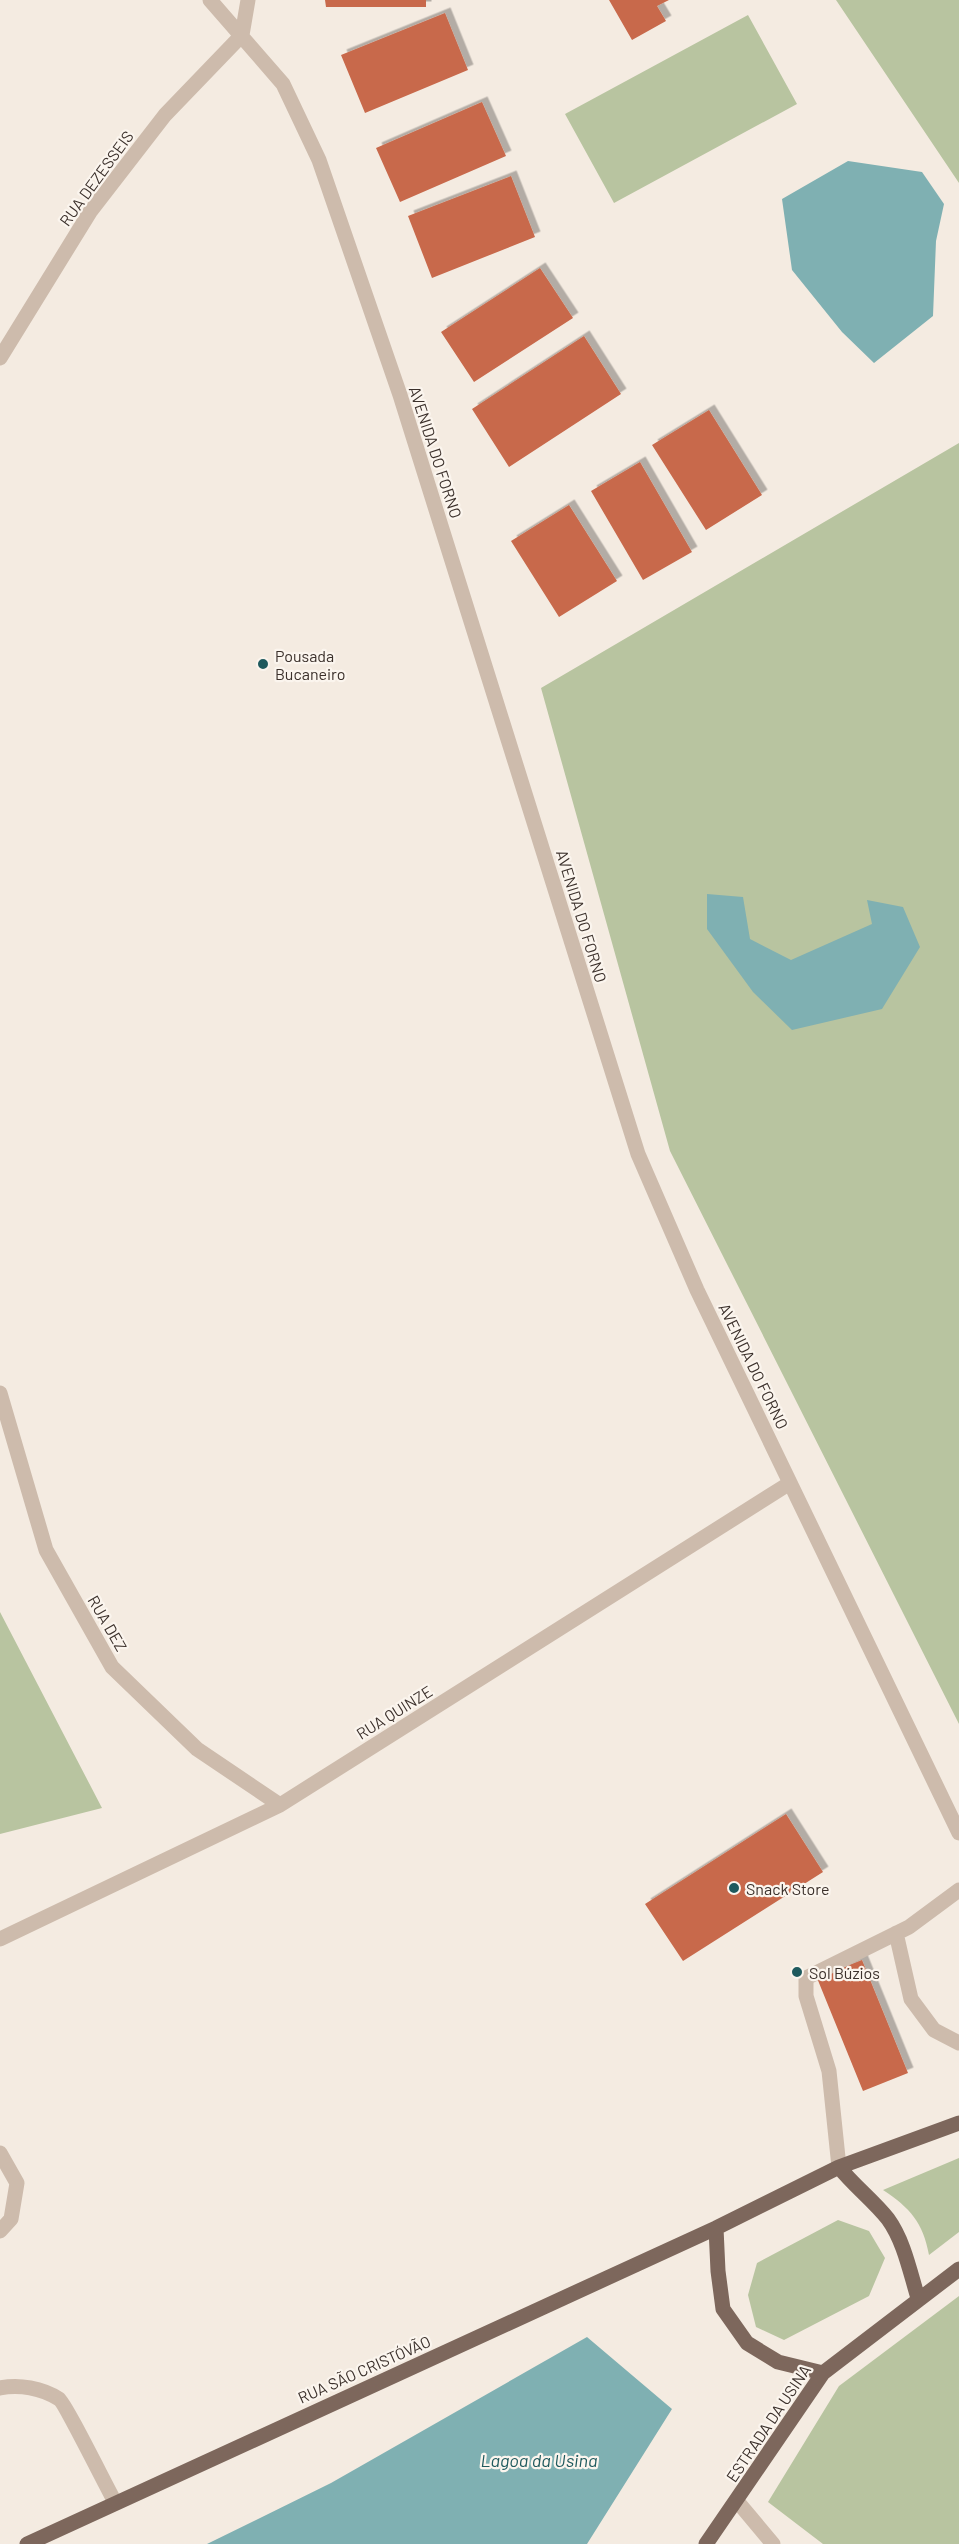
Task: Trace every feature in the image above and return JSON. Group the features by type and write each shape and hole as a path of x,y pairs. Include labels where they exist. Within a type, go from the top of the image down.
{"main road":[{"path":"823,2373 778,2362 747,2343 723,2309 716,2228 839,2167 959,2123"},
{"path":"839,2167 853,2185 871,2199 889,2220 903,2248 918,2298"},
{"name":"RUA SÃO CRISTÓVÃO","path":"27,2544 716,2228"},
{"name":"ESTRADA DA USINA","path":"706,2544 823,2373 959,2268"}],"street":[{"name":"AVENIDA DO FORNO","path":"210,0 243,35 283,84 319,160 403,406 638,1154 697,1290 959,1833"},
{"path":"243,35 248,0"},
{"name":"RUA DEZESSEIS","path":"0,358 90,212 165,115 243,35"},
{"name":"RUA DEZ","path":"0,1393 46,1550 112,1667 197,1749 280,1806"},
{"name":"RUA QUINZE","path":"0,1939 280,1806 790,1483"},
{"path":"839,2167 829,2071 806,1996 806,1978 921,1919 959,1890"},
{"path":"896,1933 911,1999 934,2030 959,2043"},
{"path":"0,2153 17,2183 11,2219 0,2231"},
{"path":"0,2388 14,2385 37,2390 60,2400 115,2502"},
{"path":"737,2500 773,2544"}],"green space":[{"path":"836,0 959,0 959,183"},
{"path":"748,15 797,104 614,203 565,114"},
{"path":"959,443 959,1724 670,1151 541,688"},
{"path":"0,1612 102,1808 0,1834"},
{"path":"959,2158 959,2232 929,2255 923,2233 914,2217 901,2203 883,2190"},
{"path":"838,2220 869,2231 885,2258 869,2296 784,2340 756,2327 748,2295 757,2263"},
{"path":"959,2296 959,2544 823,2544 768,2502 839,2386"}],"water":[{"path":"848,161 922,172 944,204 936,241 933,316 874,363 842,332 792,270 782,199"},
{"path":"707,894 743,897 750,939 791,960 872,924 867,900 903,907 920,947 882,1009 792,1030 753,992 707,929"},
{"name":"Lagoa da Usina","path":"587,2337 672,2409 587,2544 207,2544 331,2483"}],"building":[{"path":"325,0 426,0 426,7 326,7"},
{"path":"609,0 669,0 657,6 666,21 632,40"},
{"path":"445,13 468,70 365,113 341,55"},
{"path":"482,102 506,156 400,202 376,148"},
{"path":"511,176 535,237 432,278 408,216"},
{"path":"540,268 573,318 474,382 441,332"},
{"path":"584,336 621,394 509,467 472,409"},
{"path":"709,410 762,495 706,530 652,445"},
{"path":"640,462 692,552 643,580 591,491"},
{"path":"569,505 617,581 559,617 511,541"},
{"name":"Snack Store","path":"786,1814 823,1872 683,1961 645,1904"},
{"path":"862,1960 908,2073 863,2091 817,1978"}],"place":[{"name":"Pousada Bucaneiro","path":"263,664"},
{"name":"Snack Store","path":"734,1888"},
{"name":"Sol Búzios","path":"797,1972"}]}
